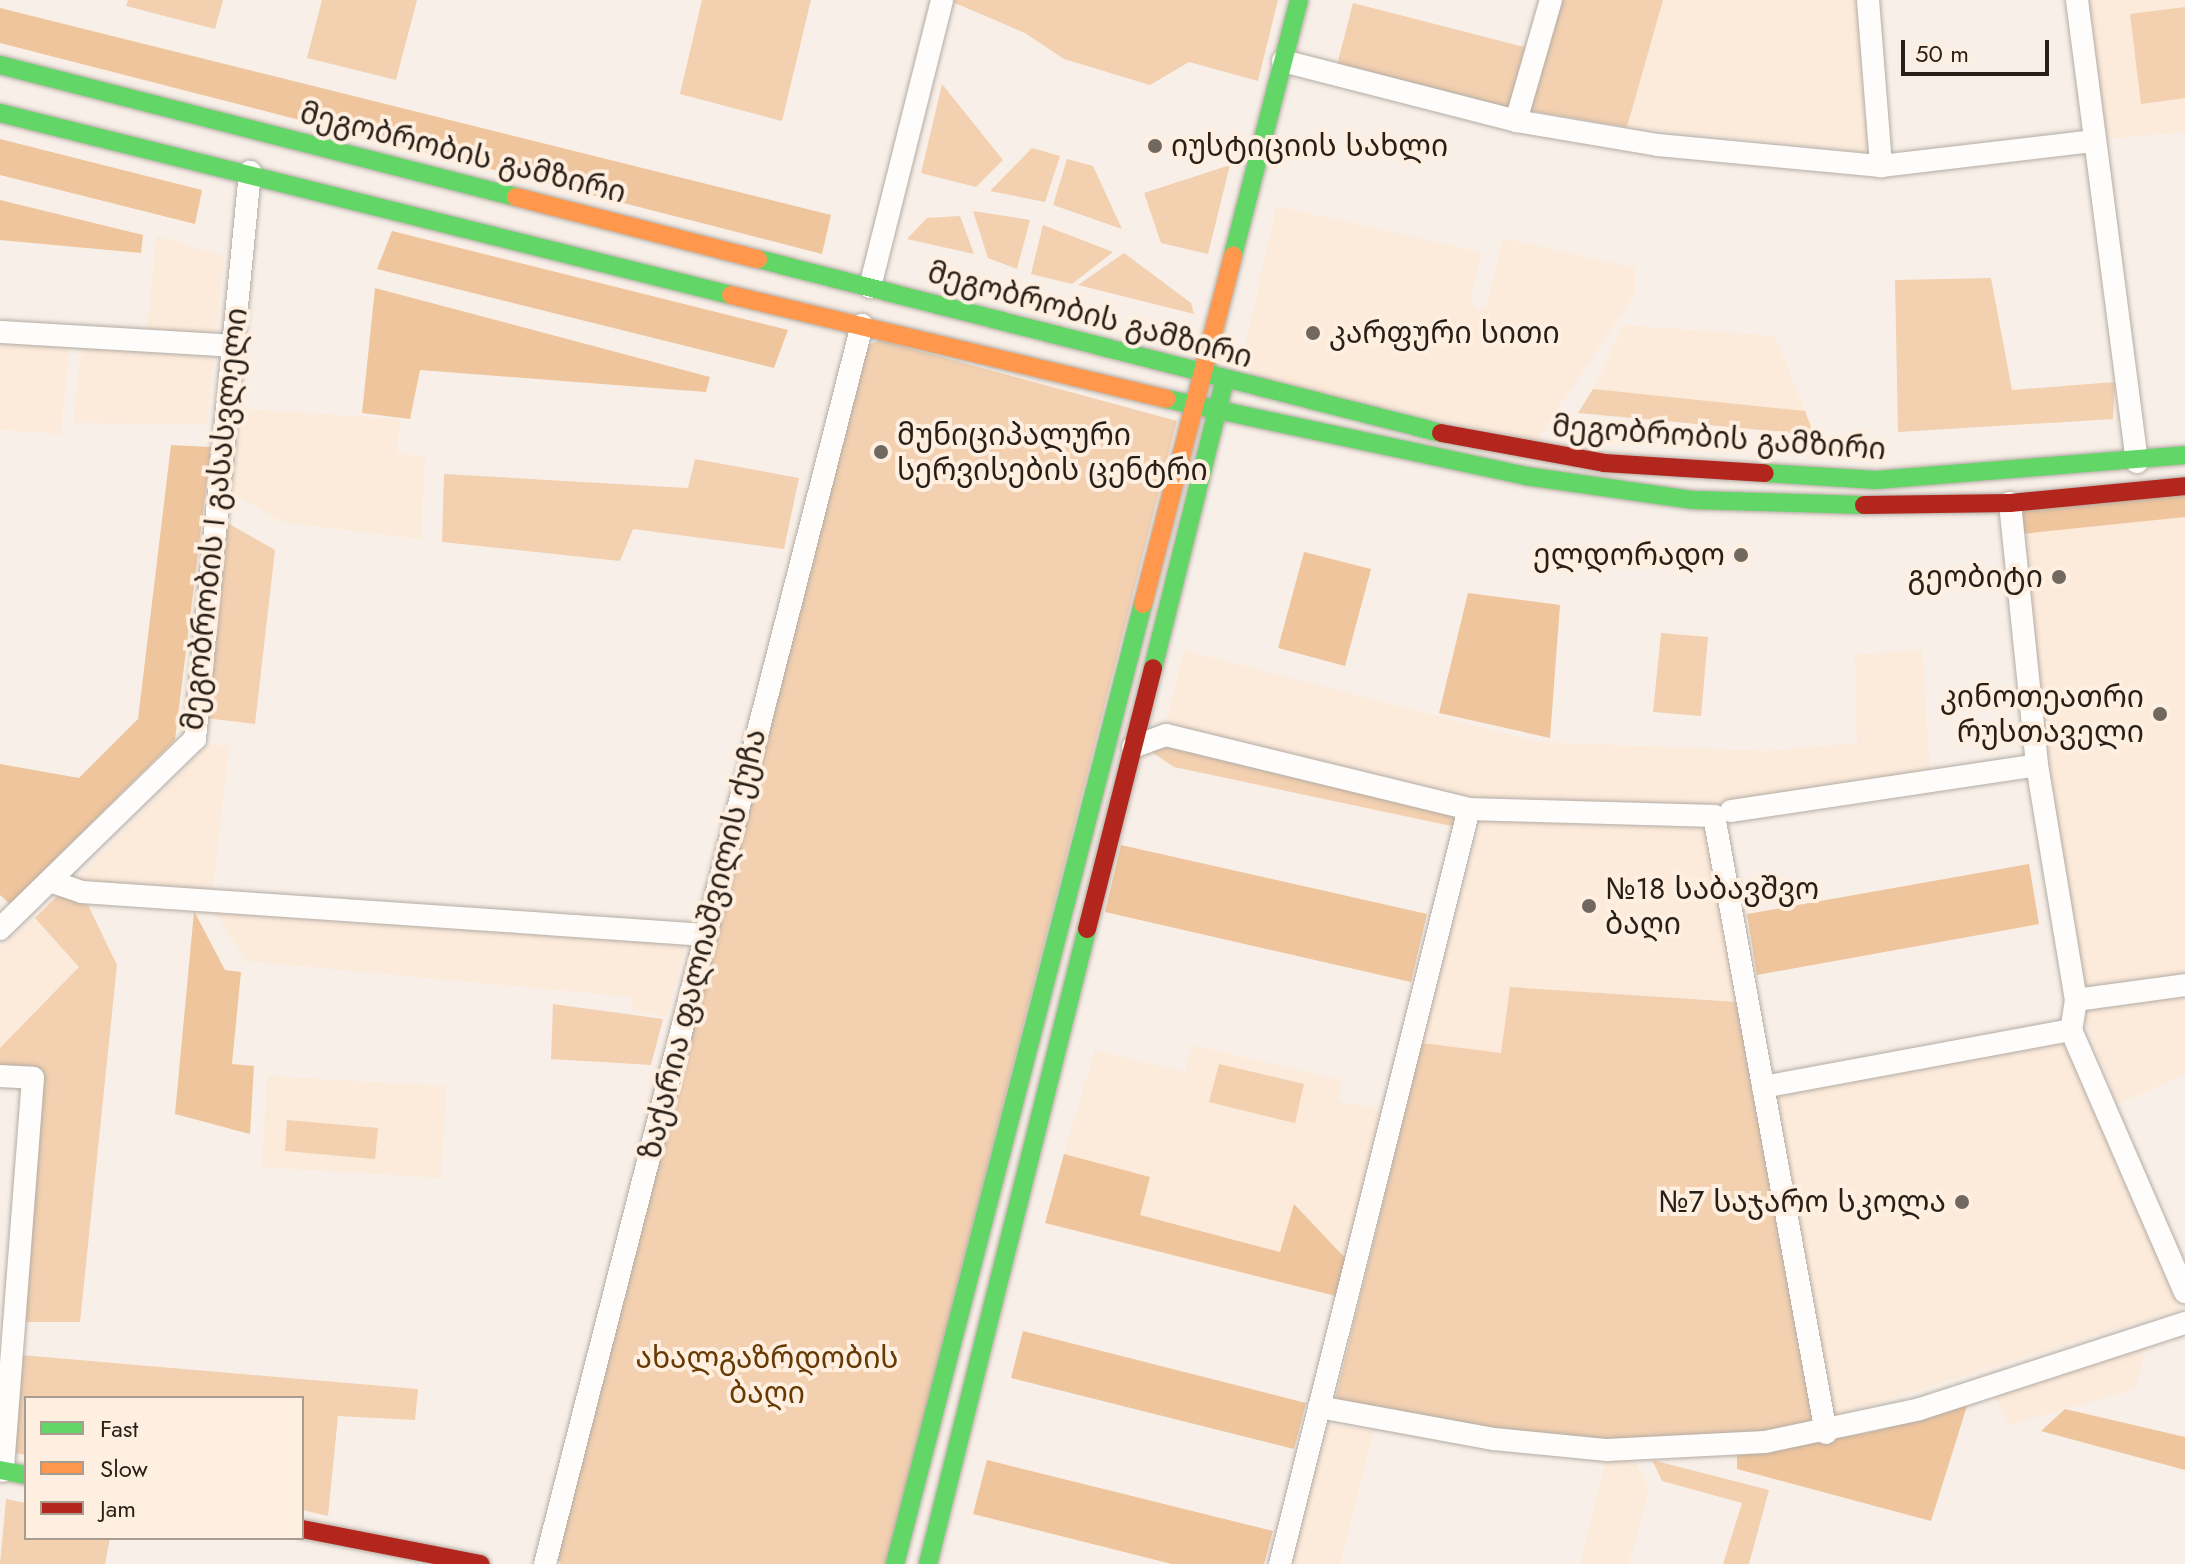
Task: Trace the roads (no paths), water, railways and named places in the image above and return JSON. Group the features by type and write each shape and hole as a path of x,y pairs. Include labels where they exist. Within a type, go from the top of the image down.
{"main road":[{"path":"895,1564 1188,406 1197,372 1216,332 1299,0"},
{"name":"მეგობრობის გამზირი","path":"0,65 1487,445 1619,464 1876,480 2137,462 2185,455"},
{"name":"მეგობრობის გამზირი","path":"0,113 250,172 1188,406 1480,469 1677,498 2010,503 2185,486"},
{"path":"928,1564 1225,378 1216,332"},
{"path":"1031,1027 1061,1035"},
{"path":"2,1471 24,1475"},
{"path":"304,1529 430,1559 481,1564"}],"street":[{"path":"870,287 942,0"},
{"path":"1516,121 1551,0"},
{"path":"1868,0 1881,166"},
{"path":"2077,0 2137,462"},
{"path":"1283,61 1516,121 1658,145 1881,166 2095,141"},
{"name":"მეგობრობის I გასასვლელი","path":"2,922 50,881 195,739 250,172"},
{"name":"ზაქარია ფალიაშვილის ქუჩა","path":"545,1564 862,325"},
{"path":"0,332 234,346"},
{"path":"2010,503 2037,765 2076,1000 2071,1030 2185,1292"},
{"path":"1133,747 1166,735 1469,809 1714,816 1826,1433"},
{"path":"1731,811 2037,765"},
{"path":"1280,1564 1469,809"},
{"path":"50,881 82,892 706,935"},
{"path":"2076,1000 2185,985"},
{"path":"1763,1087 2071,1030"},
{"path":"0,1076 33,1078 2,1471"},
{"path":"1319,1407 1494,1439 1607,1450 1826,1433 2185,1323"}],"place":[{"name":"იუსტიციის სახლი","path":"1155,146"},
{"name":"კარფური სითი","path":"1313,333"},
{"name":"მუნიციპალური სერვისების ცენტრი","path":"881,452"},
{"name":"ელდორადო","path":"1741,555"},
{"name":"გეობიტი","path":"2059,577"},
{"name":"კინოთეათრი რუსთაველი","path":"2160,714"},
{"name":"№18 საბავშვო ბაღი","path":"1589,906"},
{"name":"№7 საჯარო სკოლა","path":"1962,1202"}],"park label":[{"name":"ახალგაზრდობის ბაღი","path":"767,1375"}]}
